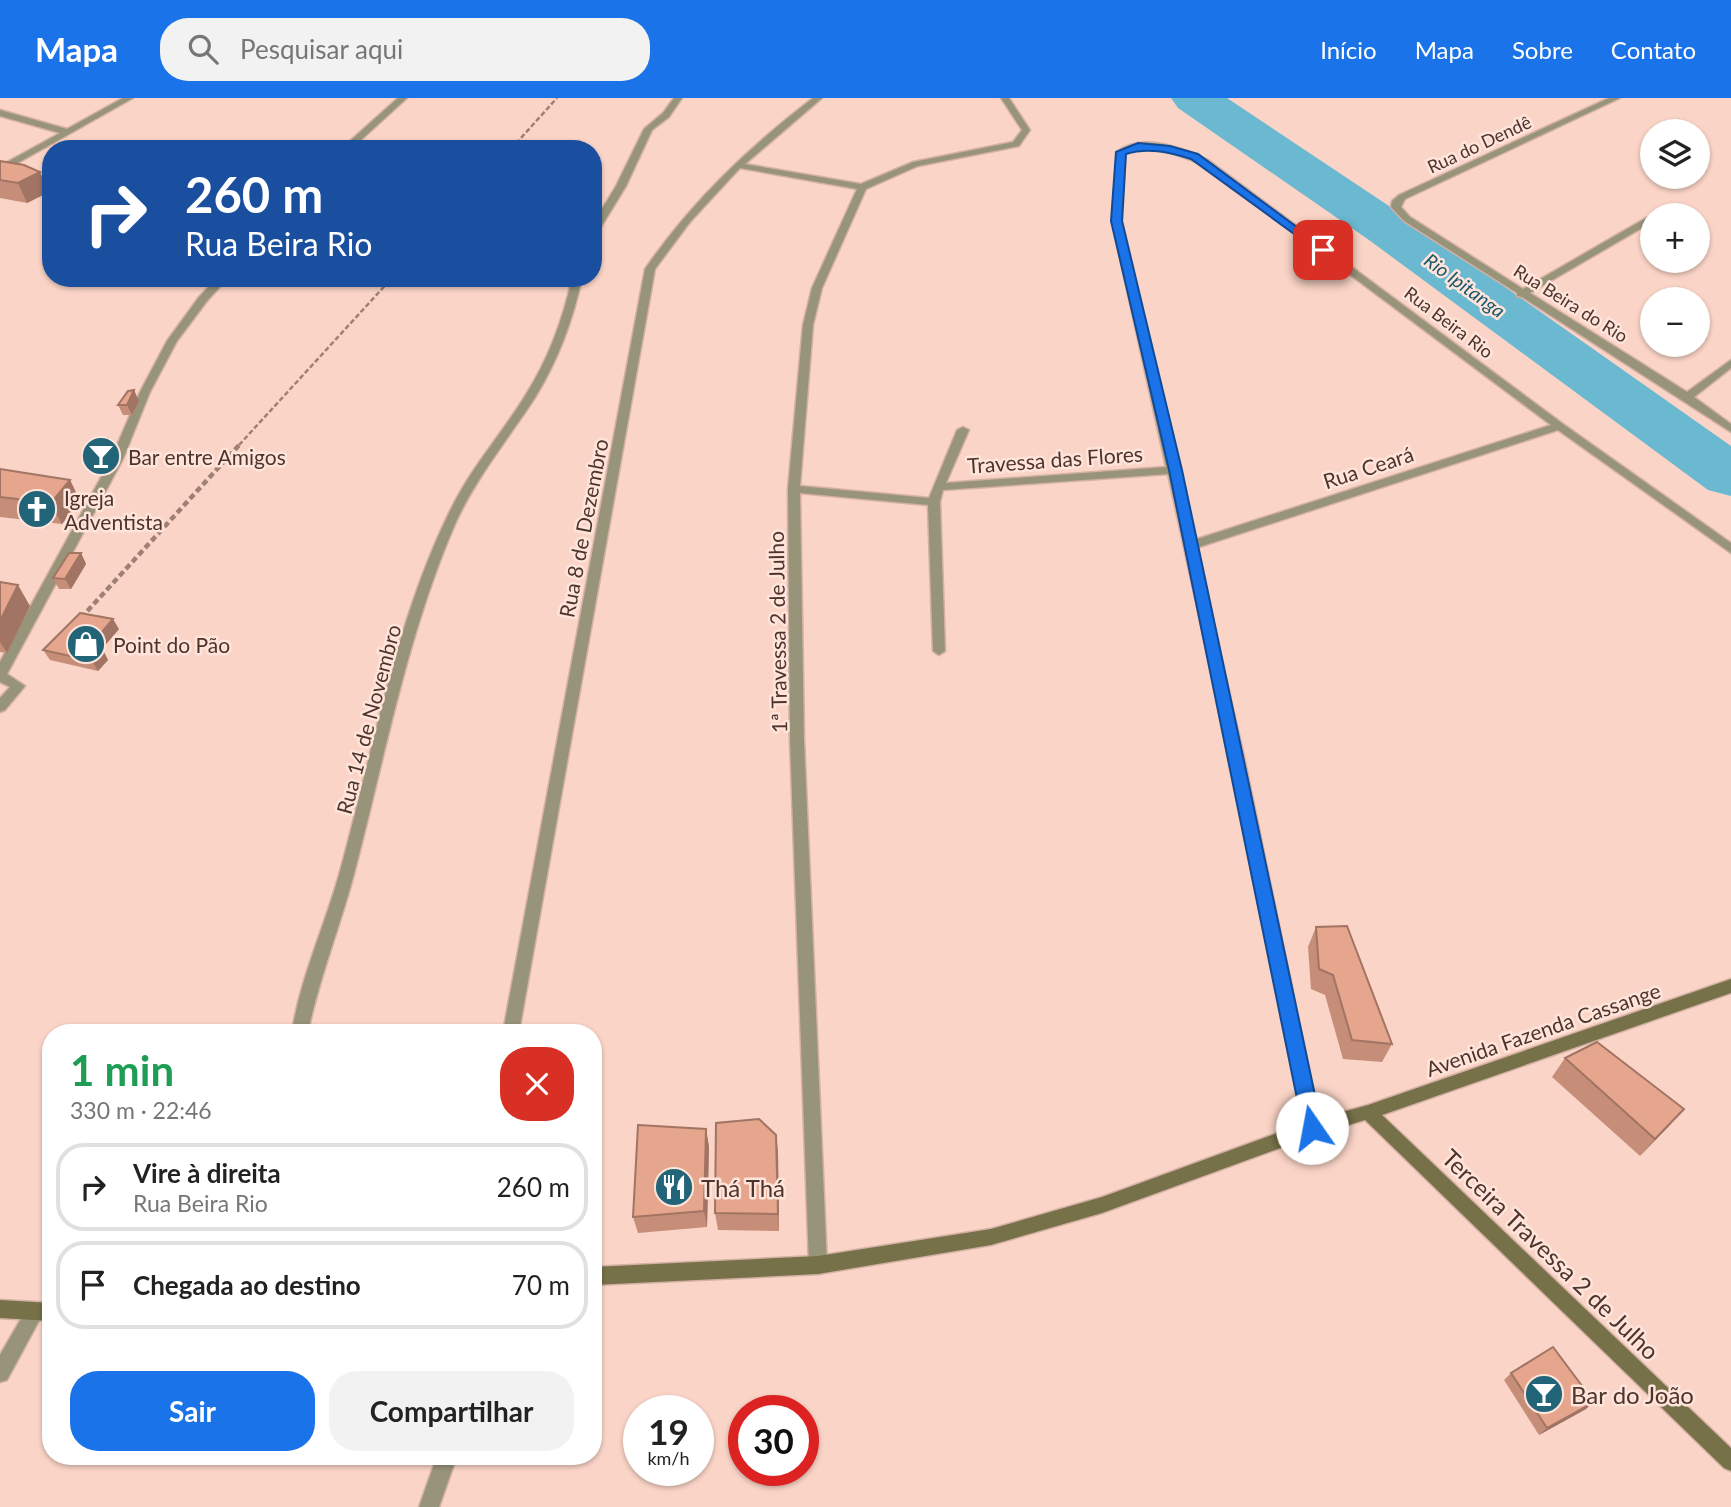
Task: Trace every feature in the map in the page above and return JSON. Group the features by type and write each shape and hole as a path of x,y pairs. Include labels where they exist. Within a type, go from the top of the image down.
{"street":[{"path":"53,140 129,98"},
{"path":"355,140 403,98"},
{"path":"602,217 621,186 648,129 666,115 678,98"},
{"name":"Rua 8 de Dezembro","path":"512,1024 650,269 687,214 771,134 818,98"},
{"path":"737,165 862,187 916,164 1007,148 1021,139 1026,130 1005,98"},
{"name":"Rua do Dendê","path":"1395,204 1402,197 1616,98"},
{"path":"0,113 67,132"},
{"path":"0,170 42,146"},
{"name":"Rua Beira Rio","path":"1175,470 1117,221 1121,152 1138,146 1182,151 1205,162 1559,426 1731,550"},
{"name":"1ª Travessa 2 de Julho","path":"818,1265 797,740 794,489 808,325 817,288 862,187"},
{"name":"Rua Beira do Rio","path":"1395,204 1408,219 1687,397 1731,429"},
{"path":"1521,293 1640,225"},
{"path":"0,707 18,686 0,675 117,459 145,392 172,341 214,287"},
{"name":"Rua 14 de Novembro","path":"302,1024 337,910 411,628 449,525 488,454 522,408 547,363 572,307 575,287"},
{"path":"1687,397 1731,363"},
{"name":"Rua Ceará","path":"1189,546 1559,426"},
{"path":"939,651 934,502 937,487 963,430"},
{"path":"1175,470 1189,546 1237,757 1312,1128"},
{"name":"Travessa das Flores","path":"937,487 1175,470"},
{"path":"794,489 934,502"},
{"name":"Avenida Fazenda Cassange","path":"602,1276 818,1265 991,1237 1102,1205 1312,1128 1368,1112 1731,986"},
{"name":"Terceira Travessa 2 de Julho","path":"1368,1112 1731,1461"},
{"path":"0,1309 42,1312"},
{"path":"0,1373 42,1313"},
{"path":"429,1507 444,1465"}],"path":[{"path":"519,140 557,98"},
{"path":"74,625 385,287"}],"building":[{"path":"0,161 24,165 40,172 18,183 0,180"},
{"path":"134,390 127,405 118,405 128,391"},
{"path":"97,438 107,438 94,455 85,452"},
{"path":"0,469 70,480 51,503 0,497"},
{"path":"69,553 81,553 65,579 53,578"},
{"path":"0,582 18,585 0,621"},
{"path":"80,613 113,619 89,647 103,650 92,661 43,650"},
{"path":"1347,926 1392,1044 1352,1040 1333,975 1319,969 1316,927"},
{"path":"1597,1042 1684,1109 1655,1139 1565,1058"},
{"path":"759,1119 776,1135 778,1214 715,1213 716,1123"},
{"name":"Thá Thá","path":"638,1125 706,1129 704,1211 633,1217"},
{"name":"Bar do João","path":"1553,1347 1594,1402 1547,1428 1511,1373"}],"waterway":[{"name":"Rio Ipitanga","path":"1195,98 1388,229 1731,476"}],"place":[{"name":"Bar entre Amigos","path":"101,456"},
{"name":"Igreja Adventista","path":"37,509"},
{"name":"Point do Pão","path":"86,644"},
{"name":"Thá Thá","path":"674,1187"},
{"name":"Bar do João","path":"1544,1394"}],"route":[{"path":"1312,1128 1237,757 1189,546 1175,470 1117,221 1118,164 1121,152 1126,148 1138,146 1182,151 1195,156 1323,250"}]}
